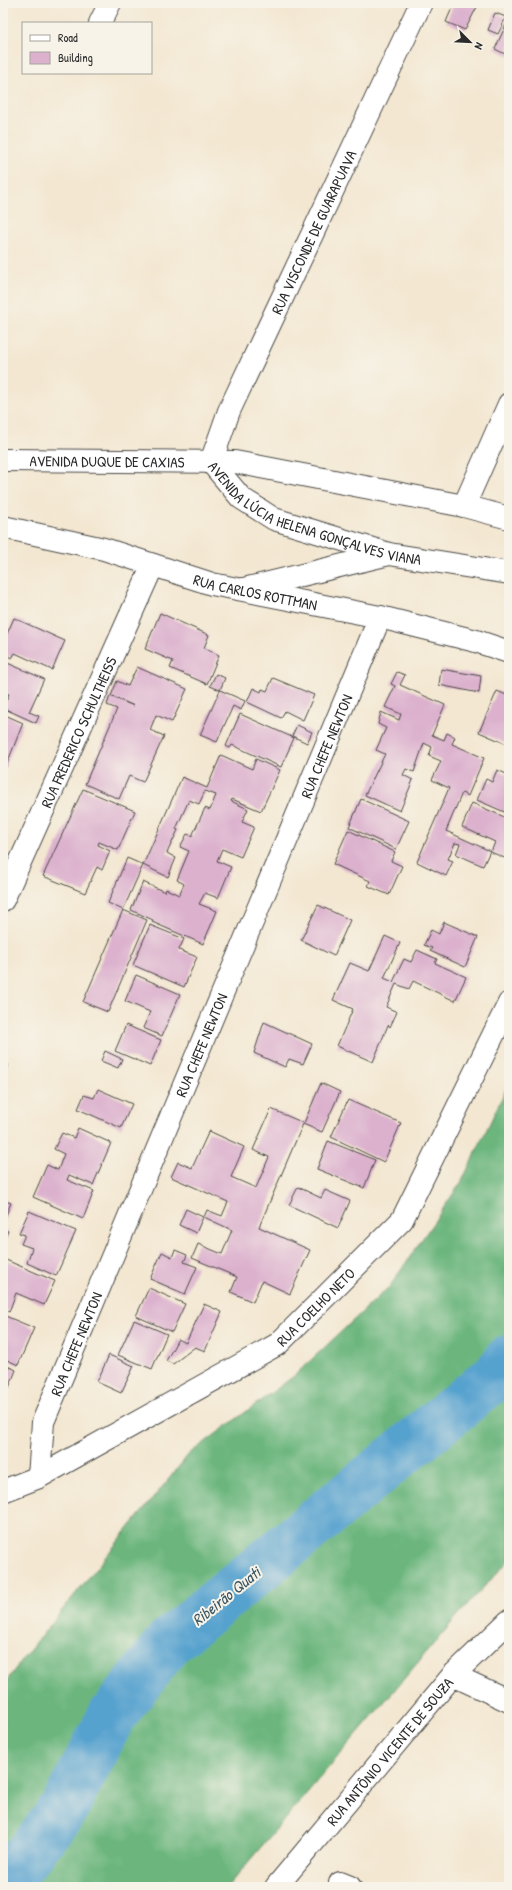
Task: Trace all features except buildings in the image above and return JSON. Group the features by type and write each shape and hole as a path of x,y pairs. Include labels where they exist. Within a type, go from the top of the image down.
{"street":[{"path":"100,22 110,3"},
{"name":"RUA VISCONDE DE GUARAPUAVA","path":"211,462 229,411 421,3"},
{"path":"464,506 509,404"},
{"name":"AVENIDA DUQUE DE CAXIAS","path":"3,460 211,462"},
{"name":"AVENIDA LÚCIA HELENA GONÇALVES VIANA","path":"211,462 235,462 464,506 509,518"},
{"name":"AVENIDA LÚCIA HELENA GONÇALVES VIANA","path":"211,462 241,498 274,519 389,554 509,573"},
{"name":"RUA CARLOS ROTTMAN","path":"3,526 104,549 212,584 380,617 476,641 509,652"},
{"path":"237,590 389,554"},
{"name":"RUA FREDERICO SCHULTHEISS","path":"3,900 153,565"},
{"name":"RUA CHEFE NEWTON","path":"39,1477 43,1422 380,617"},
{"name":"RUA COELHO NETO","path":"3,1491 39,1477 278,1344 402,1220 509,1003"},
{"name":"RUA ANTÔNIO VICENTE DE SOUZA","path":"276,1887 453,1675 509,1621"},
{"path":"453,1675 509,1701"}],"green space":[{"path":"509,1083 509,1560 459,1614 227,1887 3,1887 3,1686 21,1661 189,1454 294,1376 390,1286 462,1181"}],"waterway":[{"name":"Ribeirão Quati","path":"3,1887 64,1808 112,1716 169,1642 497,1375 509,1359"}]}
